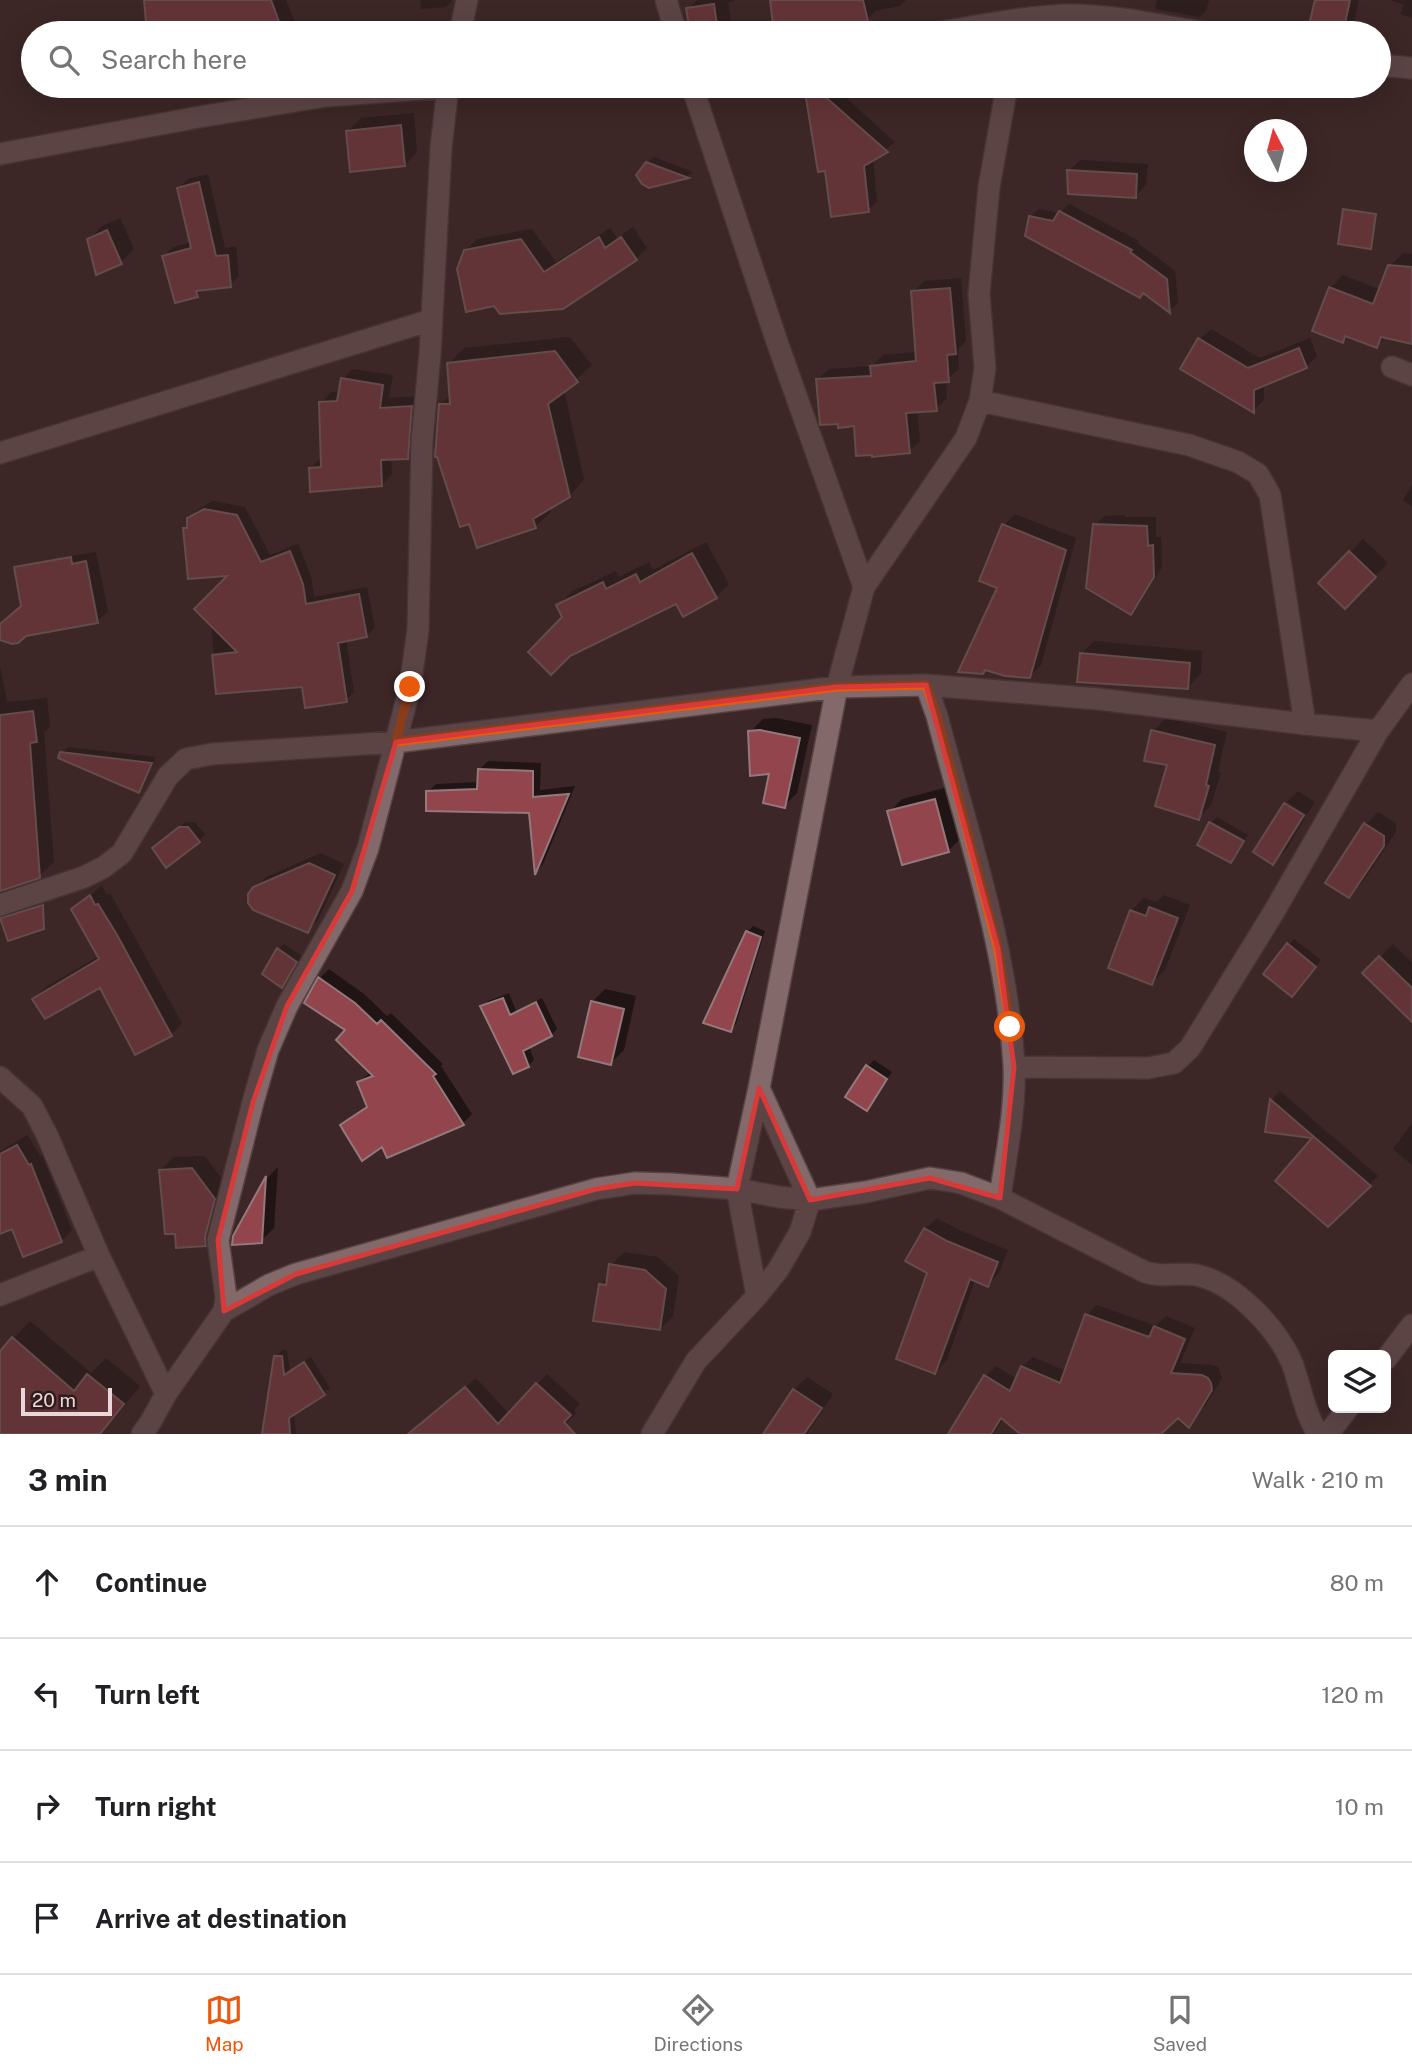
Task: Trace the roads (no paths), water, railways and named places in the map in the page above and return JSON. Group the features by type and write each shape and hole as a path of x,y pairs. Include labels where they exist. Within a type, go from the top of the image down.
{"street":[{"path":"463,21 467,0"},
{"path":"666,0 672,21"},
{"path":"1000,21 1067,15 1138,21"},
{"path":"1391,66 1412,68"},
{"path":"0,154 314,98"},
{"path":"224,1311 226,1297 218,1240 268,1050 287,1006 352,891 368,848 410,687 418,630 422,440 447,98"},
{"path":"696,98 776,339 864,587"},
{"path":"757,1296 737,1189 837,687 864,587 966,438 980,401 985,369 979,295 989,187 1005,98"},
{"path":"0,453 431,320"},
{"path":"1392,367 1412,375"},
{"path":"980,401 1189,444 1238,462 1258,474 1270,495 1305,724"},
{"path":"1014,1067 1148,1068 1174,1063 1190,1048 1272,915 1378,731 1412,684"},
{"path":"0,905 84,877 104,867 122,853 168,775 186,759 212,754 396,742 837,687 926,685 1098,699 1378,731"},
{"path":"926,685 937,716 998,949 1014,1067 1013,1104 1000,1198"},
{"path":"0,1077 32,1106 99,1256 166,1394"},
{"path":"652,1434 696,1362 757,1296 790,1252 810,1200 759,1088"},
{"path":"142,1434 166,1394 224,1311 269,1285 296,1274 596,1189 635,1183 737,1189 779,1198 810,1200 866,1192 930,1178 961,1183 1000,1198 1145,1272 1157,1276 1203,1276 1224,1286 1258,1314 1279,1339 1291,1362 1311,1422 1318,1434"},
{"path":"0,1295 99,1256"},
{"path":"1391,1352 1412,1325"},
{"path":"1328,1434 1345,1413"}]}
